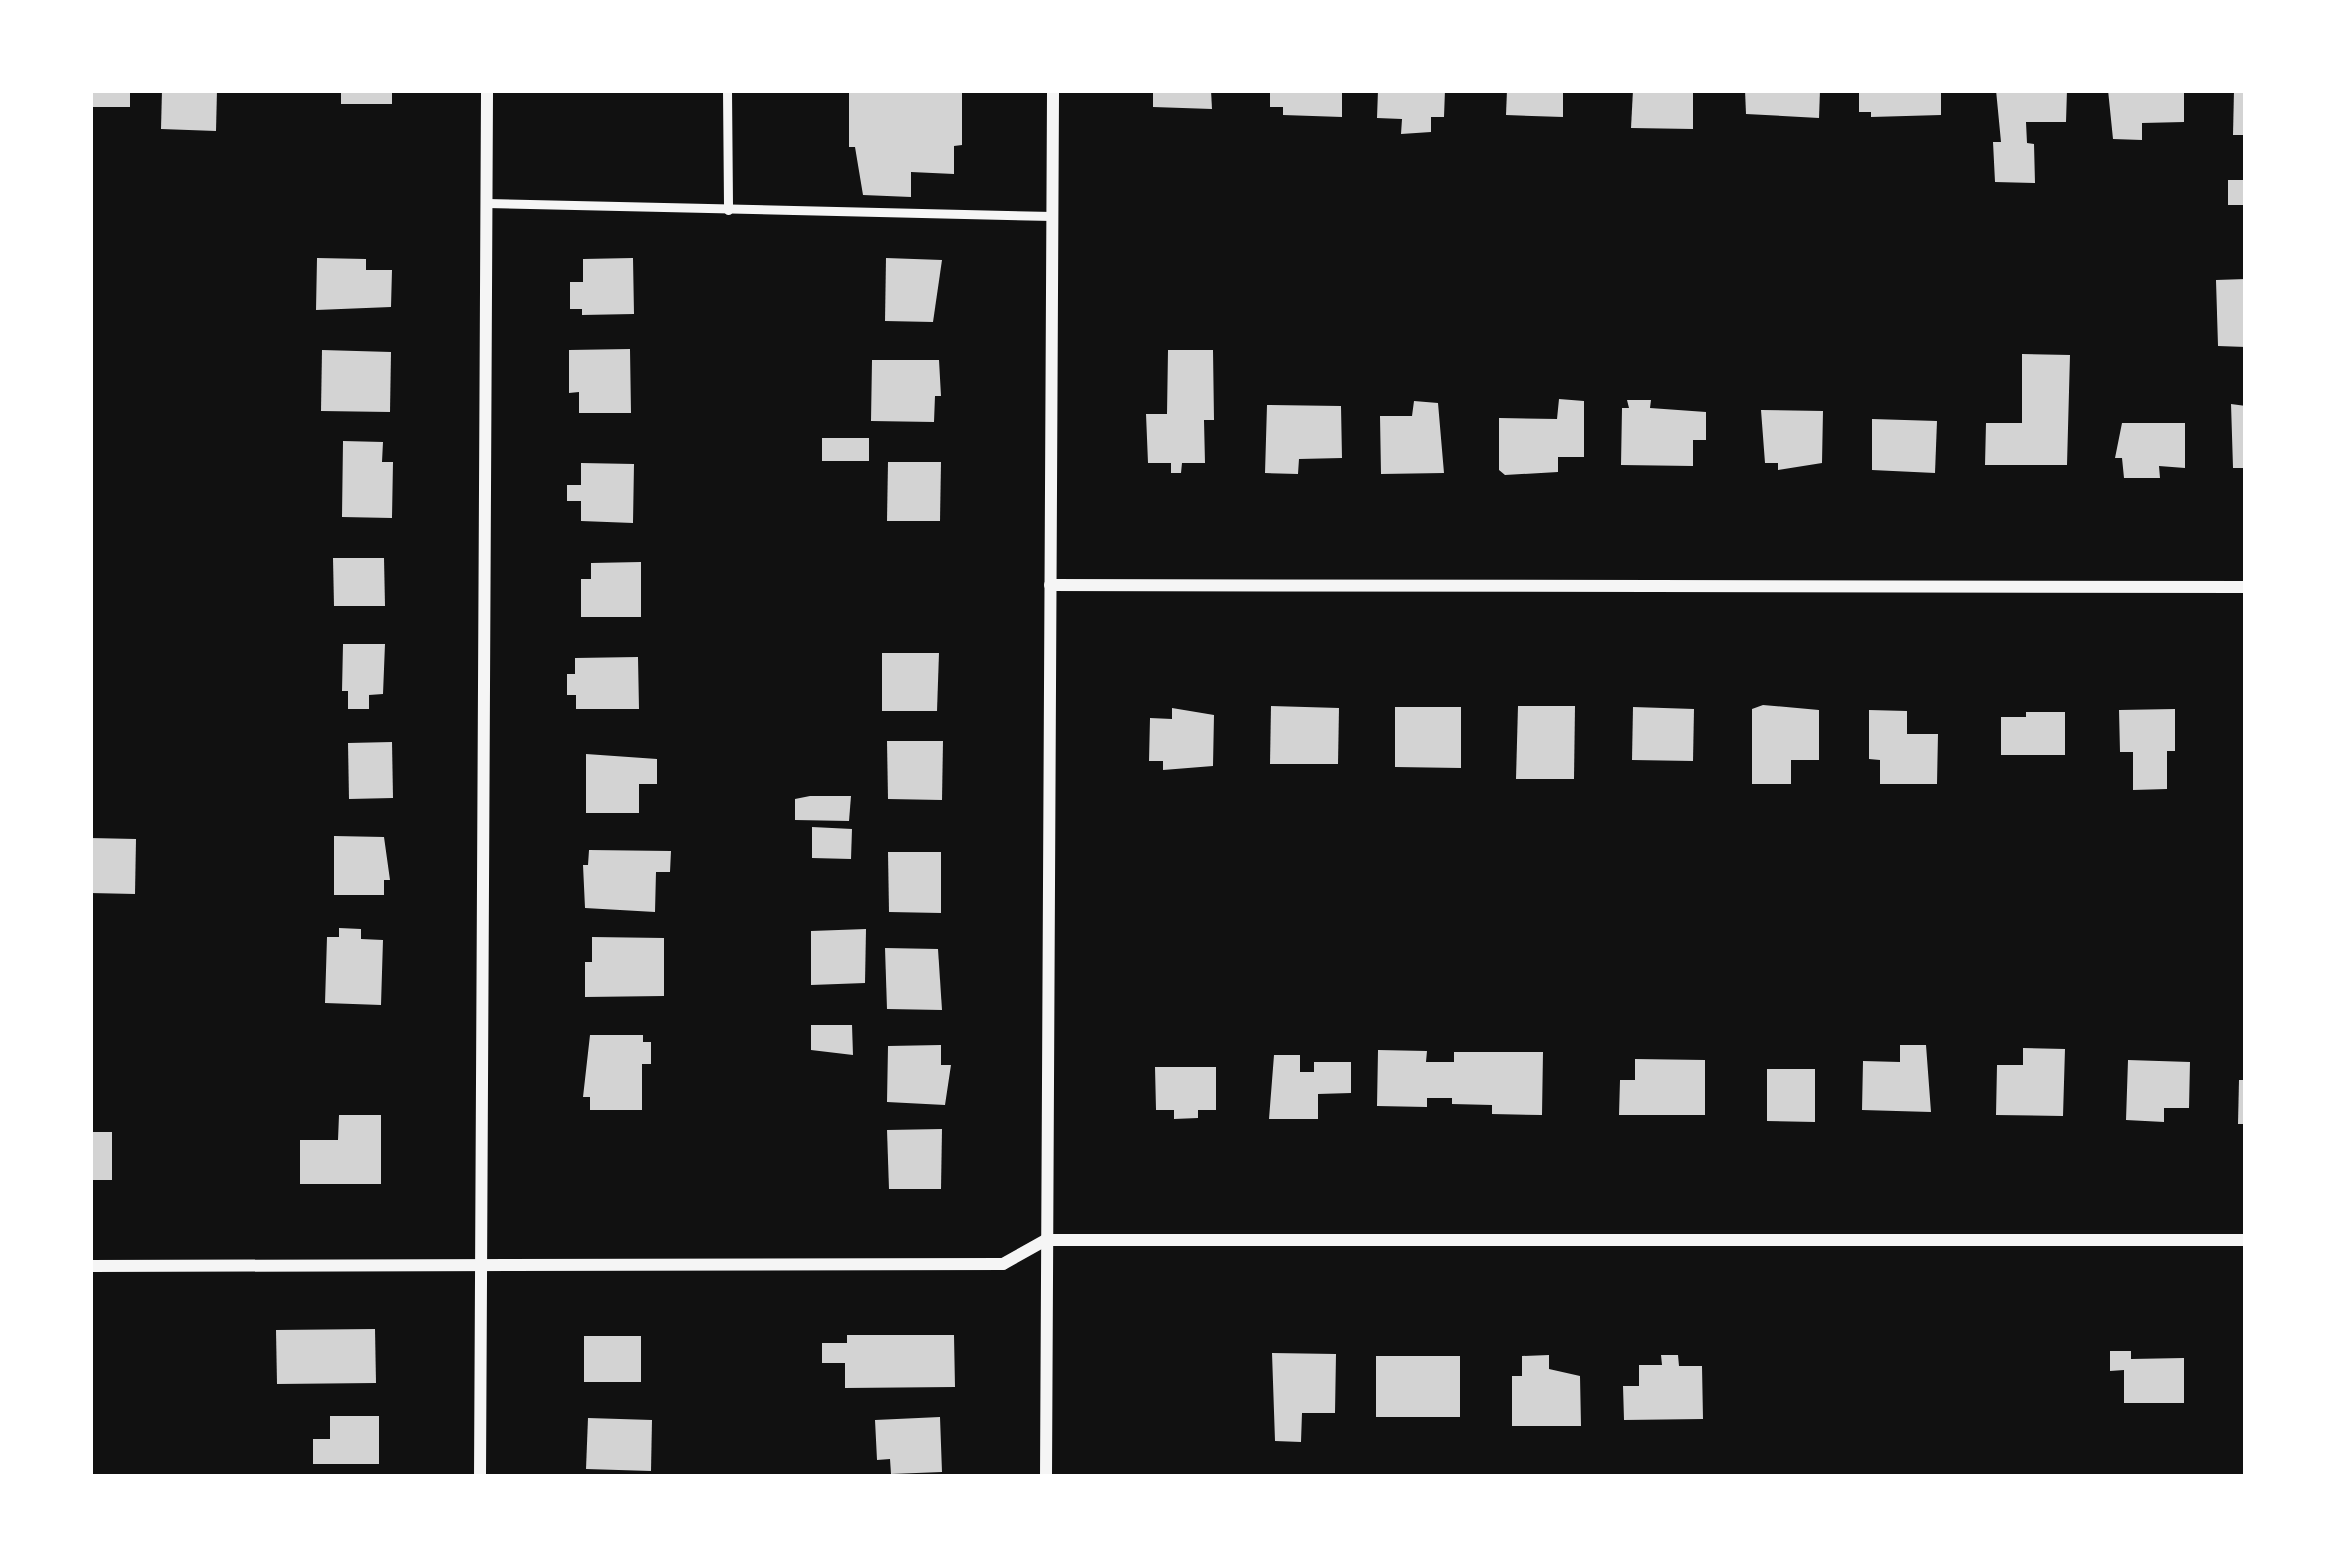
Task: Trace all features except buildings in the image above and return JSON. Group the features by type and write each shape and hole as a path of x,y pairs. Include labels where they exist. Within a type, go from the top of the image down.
{"street":[{"path":"480,1477 487,90"},
{"path":"1046,1477 1053,90"},
{"path":"1050,585 2246,587"},
{"path":"90,1265 1004,1264 1046,1240 2246,1240"}],"lane":[{"path":"727,90 728,209"},
{"path":"487,203 1052,216"}]}
